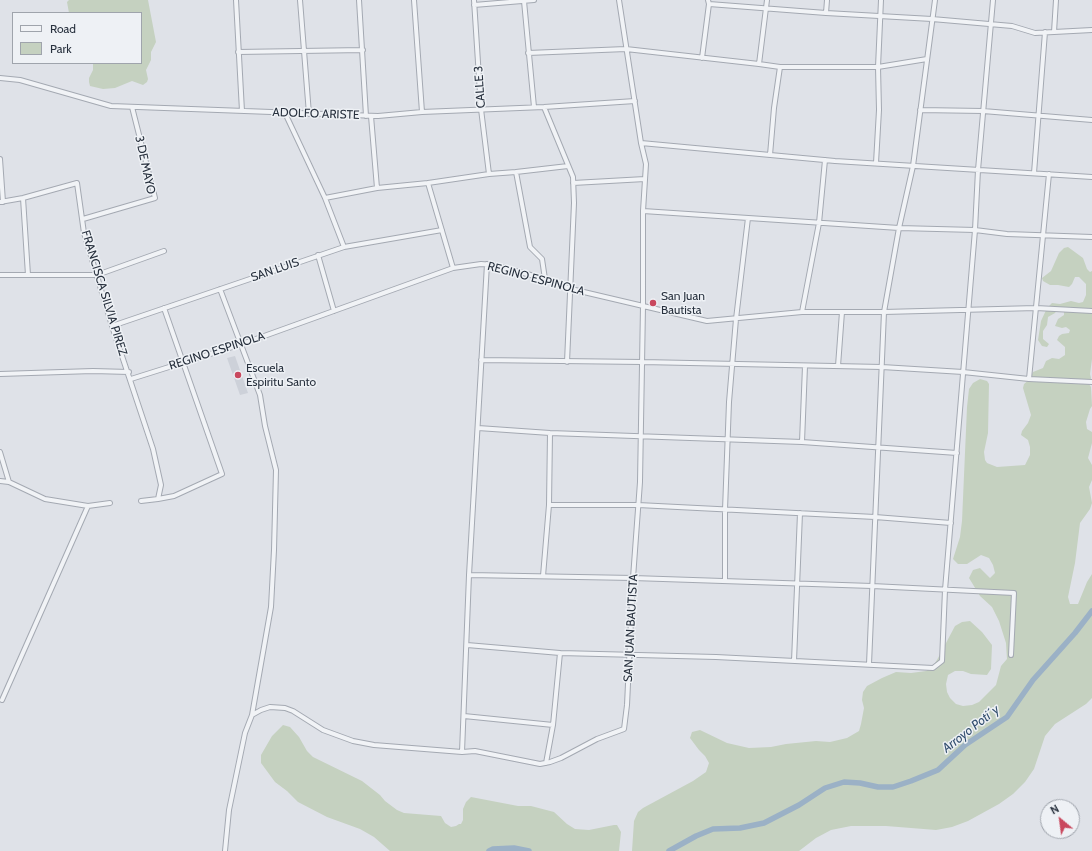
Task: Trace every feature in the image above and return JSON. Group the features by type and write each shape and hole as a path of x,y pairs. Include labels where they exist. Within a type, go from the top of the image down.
{"street":[{"path":"236,0 242,111"},
{"path":"300,0 309,114"},
{"path":"359,0 368,116 378,188"},
{"path":"414,0 422,112"},
{"path":"474,2 534,0"},
{"name":"SAN JUAN BAUTISTA","path":"546,763 561,758 597,739 624,729 628,705 641,435 643,211 646,164 641,143 619,0"},
{"path":"759,64 767,0"},
{"path":"826,13 827,0"},
{"path":"876,164 879,110 878,67 881,0"},
{"path":"869,664 874,517 884,312 899,228 913,166 934,0"},
{"path":"467,645 560,653 869,664 933,668 942,661 945,590 993,0"},
{"path":"1054,32 1056,0"},
{"path":"524,1 534,107"},
{"name":"CALLE 3","path":"474,2 481,109 489,174"},
{"path":"702,58 709,2 826,13 991,24 1012,26 1035,33 1092,30"},
{"path":"1034,173 1045,32"},
{"path":"528,53 626,49 780,67 878,67 927,59"},
{"path":"238,52 363,50"},
{"path":"770,155 774,108 780,67"},
{"name":"ADOLFO ARISTE","path":"0,78 20,80 111,106 309,114 368,116 635,101"},
{"name":"3 DE MAYO","path":"83,219 155,198 132,107"},
{"path":"544,107 573,177 574,203 567,362"},
{"path":"920,110 983,110 1092,120"},
{"path":"285,113 325,198 344,246"},
{"path":"641,143 876,164 1092,177"},
{"path":"0,159 1,202 23,198 28,275"},
{"path":"802,312 819,223 825,160"},
{"path":"325,198 378,188 568,166"},
{"path":"516,172 530,247 542,259 544,279"},
{"path":"1029,379 1049,174"},
{"path":"573,183 645,179"},
{"name":"FRANCISCA SILVIA PIREZ","path":"23,198 77,183 84,233 112,326 131,379 153,449 161,486 158,499"},
{"path":"428,183 453,268"},
{"path":"643,211 899,228 975,230 1007,234 1092,237"},
{"path":"725,581 725,510 732,365 748,218"},
{"name":"SAN LUIS","path":"112,326 344,246 442,230"},
{"path":"0,275 97,275 164,251"},
{"path":"318,255 334,311"},
{"path":"462,752 487,264"},
{"name":"REGINO ESPINOLA","path":"131,379 242,344 453,268 469,265 494,265 544,279 570,289 707,320 736,319 802,312 884,312 1036,308 1092,311"},
{"path":"220,289 260,395 265,426 276,470 271,607 252,716 245,733 229,810 225,851"},
{"path":"142,500 174,496 222,474 164,308"},
{"path":"838,366 842,312"},
{"path":"481,360 882,367 963,372 1029,379 1092,382"},
{"path":"802,442 805,366"},
{"path":"0,374 93,371 128,372"},
{"path":"478,428 802,442 957,453"},
{"path":"543,576 549,505 550,432"},
{"path":"0,452 9,482"},
{"path":"0,481 9,482 45,499 88,506 110,503"},
{"path":"549,505 638,505 874,517 951,523"},
{"path":"2,700 88,506"},
{"path":"794,661 800,513"},
{"path":"470,575 725,581 1014,593 1011,655"},
{"path":"252,716 270,707 285,708 293,711 323,730 353,742 374,746 462,752 475,751 540,764 546,763 554,725 560,653"},
{"path":"464,716 554,725"}],"shaded area":[{"name":"Escuela Espiritu Santo","path":"235,356 248,393 240,395 227,358"}],"green space":[{"path":"69,0 148,0 156,42 151,52 151,60 146,70 148,79 147,82 143,85 132,81 115,88 103,89 90,86 89,82 89,78 93,70 93,64 142,64 142,12 69,12 67,2"},
{"path":"1068,247 1083,258 1087,269 1090,272 1092,271 1092,359 1090,374 1091,378 1089,384 1091,387 1092,406 1086,422 1087,429 1092,432 1092,443 1088,458 1092,465 1092,480 1089,487 1092,503 1090,509 1080,523 1075,563 1068,597 1070,604 1078,604 1092,574 1092,698 1086,704 1055,724 1045,736 1034,769 1025,782 1013,794 999,804 968,821 952,827 936,830 886,826 851,826 831,830 816,838 799,851 632,851 634,821 638,812 706,772 709,763 690,738 692,732 700,730 727,743 749,748 771,747 816,741 830,742 847,738 859,731 864,708 862,700 863,692 867,686 896,672 911,673 926,671 933,666 937,660 955,626 962,622 970,621 982,632 992,645 991,669 987,675 955,671 948,675 946,684 947,692 950,698 956,704 963,706 972,705 979,702 996,685 1001,666 1007,659 1006,643 999,621 992,607 980,596 969,578 973,570 980,568 990,578 995,573 993,565 989,558 981,555 967,564 958,564 953,559 960,537 962,521 969,389 973,383 980,379 987,381 989,384 988,433 984,452 987,463 997,467 1025,465 1030,455 1030,447 1028,440 1021,435 1031,415 1023,388 1024,384 1030,379 1033,372 1043,368 1046,361 1052,358 1059,359 1065,355 1065,347 1057,340 1059,336 1069,333 1070,330 1066,327 1062,328 1055,326 1058,319 1064,315 1064,311 1057,310 1048,317 1047,325 1043,331 1043,339 1049,344 1047,347 1042,346 1038,340 1041,321 1047,308 1052,303 1060,304 1071,301 1079,303 1083,302 1086,295 1086,284 1079,277 1075,277 1069,287 1050,285 1043,281 1042,278 1051,271 1059,253 1064,248"},
{"path":"283,725 290,727 313,757 362,781 380,795 385,801 397,810 404,813 441,816 445,823 451,827 461,824 463,820 463,809 466,802 471,797 518,806 531,806 554,812 575,829 589,830 617,825 621,832 619,851 390,851 374,837 360,829 327,817 298,802 275,782 261,763 261,755 272,736"}],"waterway":[{"name":"Arroyo Poti´y","path":"669,851 696,836 713,829 740,828 764,823 799,805 825,788 844,782 860,783 878,787 893,787 938,770 965,745 1007,717 1033,680 1075,633 1092,611"},
{"name":"Arroyo Poti´y","path":"489,851 493,849 514,848 529,851"}],"place":[{"name":"San Juan Bautista","path":"653,303"},
{"name":"Escuela Espiritu Santo","path":"238,375"}]}
